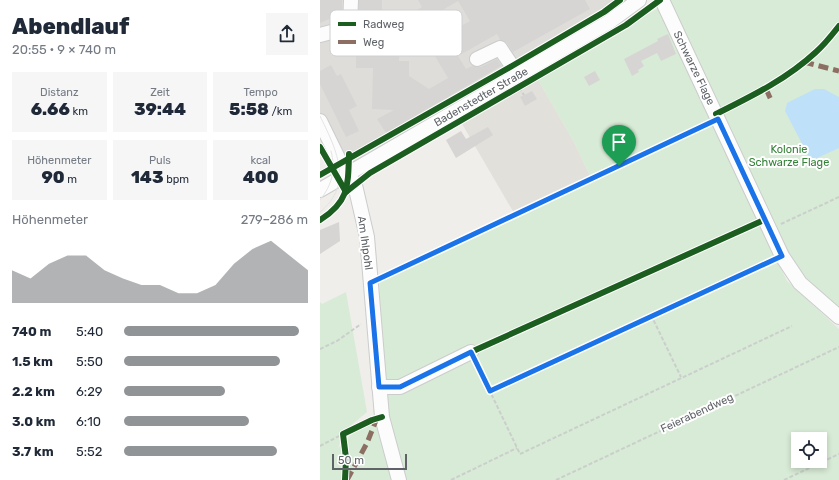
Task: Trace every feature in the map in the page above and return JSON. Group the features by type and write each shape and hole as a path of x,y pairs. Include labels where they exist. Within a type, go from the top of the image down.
{"street":[{"path":"351,0 351,10"},
{"name":"Badenstedter Straße","path":"320,190 519,82 638,0"},
{"name":"Schwarze Flage","path":"662,0 782,256 800,283 839,317"},
{"path":"320,35 330,32"},
{"path":"477,59 500,48 519,82"},
{"name":"Am Ihlpohl","path":"320,121 355,185 367,237 382,417 399,480"},
{"path":"379,387 400,387 471,352"}],"path":[{"path":"519,82 524,95"},
{"path":"370,283 718,119"},
{"path":"769,230 839,197"},
{"path":"490,391 651,315 782,256"},
{"path":"651,315 681,378"},
{"path":"320,349 337,341 361,324"},
{"path":"471,352 520,454 792,326"},
{"path":"320,446 343,434"},
{"path":"451,480 517,448"},
{"path":"784,480 839,454"}],"shaded area":[{"path":"320,0 639,0 348,174 320,121"},
{"path":"537,78 574,142 591,178 514,213 461,122"}],"green space":[{"name":"Kolonie Schwarze Flage","path":"669,0 839,0 839,317 800,283"},
{"path":"658,8 787,281 839,329 839,480 405,480 385,399 379,276 591,178 574,142 537,78"},
{"path":"346,292 367,412 345,430 338,448 354,432 364,426 376,424 380,428 393,480 320,480 320,302 322,304"}],"water":[{"path":"815,89 824,89 839,97 839,148 815,159 809,157 785,111 787,103"}],"building":[{"path":"320,0 342,0 342,10 330,10 330,18 320,23"},
{"path":"359,0 382,0 382,10 359,10"},
{"path":"418,0 585,0 590,9 513,52 507,43 500,40 497,34 462,54 462,25 470,21 458,1 443,10 417,10 422,7"},
{"path":"668,34 676,54 661,61 657,53 641,61 644,66 638,70 639,72 632,76 624,59"},
{"path":"356,56 399,56 399,61 409,61 409,76 429,89 448,78 435,56 458,56 466,69 472,66 481,67 497,59 501,66 386,133 377,119 394,110 372,109 373,68 356,68"},
{"path":"331,65 337,76 341,74 357,106 349,110 359,131 346,137 320,84 320,71"},
{"path":"595,71 600,80 589,86 584,77"},
{"path":"532,91 537,99 525,106 520,97"},
{"path":"488,127 493,135 456,158 446,140 461,131 466,139"},
{"path":"339,222 340,241 320,254 320,230"}],"tram line":[{"path":"320,116 331,140 339,165 337,190 331,201 320,212"},
{"path":"320,200 332,177 333,165 331,151"}],"marked path":[{"path":"804,62 839,71"},
{"path":"766,89 772,102"},
{"path":"347,480 367,443 377,418"}],"cycle path":[{"path":"320,175 512,66 604,12 620,0"},
{"path":"346,192 370,173 626,25 660,0"},
{"path":"716,114 756,94 793,71 819,49 839,26"},
{"path":"320,147 346,192"},
{"path":"320,220 337,207 342,200 347,184 349,154"},
{"path":"471,352 764,220"},
{"path":"345,480 346,458 343,434 372,420 382,417"}],"route":[{"path":"718,119 782,256 651,315 490,391 471,352 400,387 379,387 370,283 619,166 718,119"}]}
